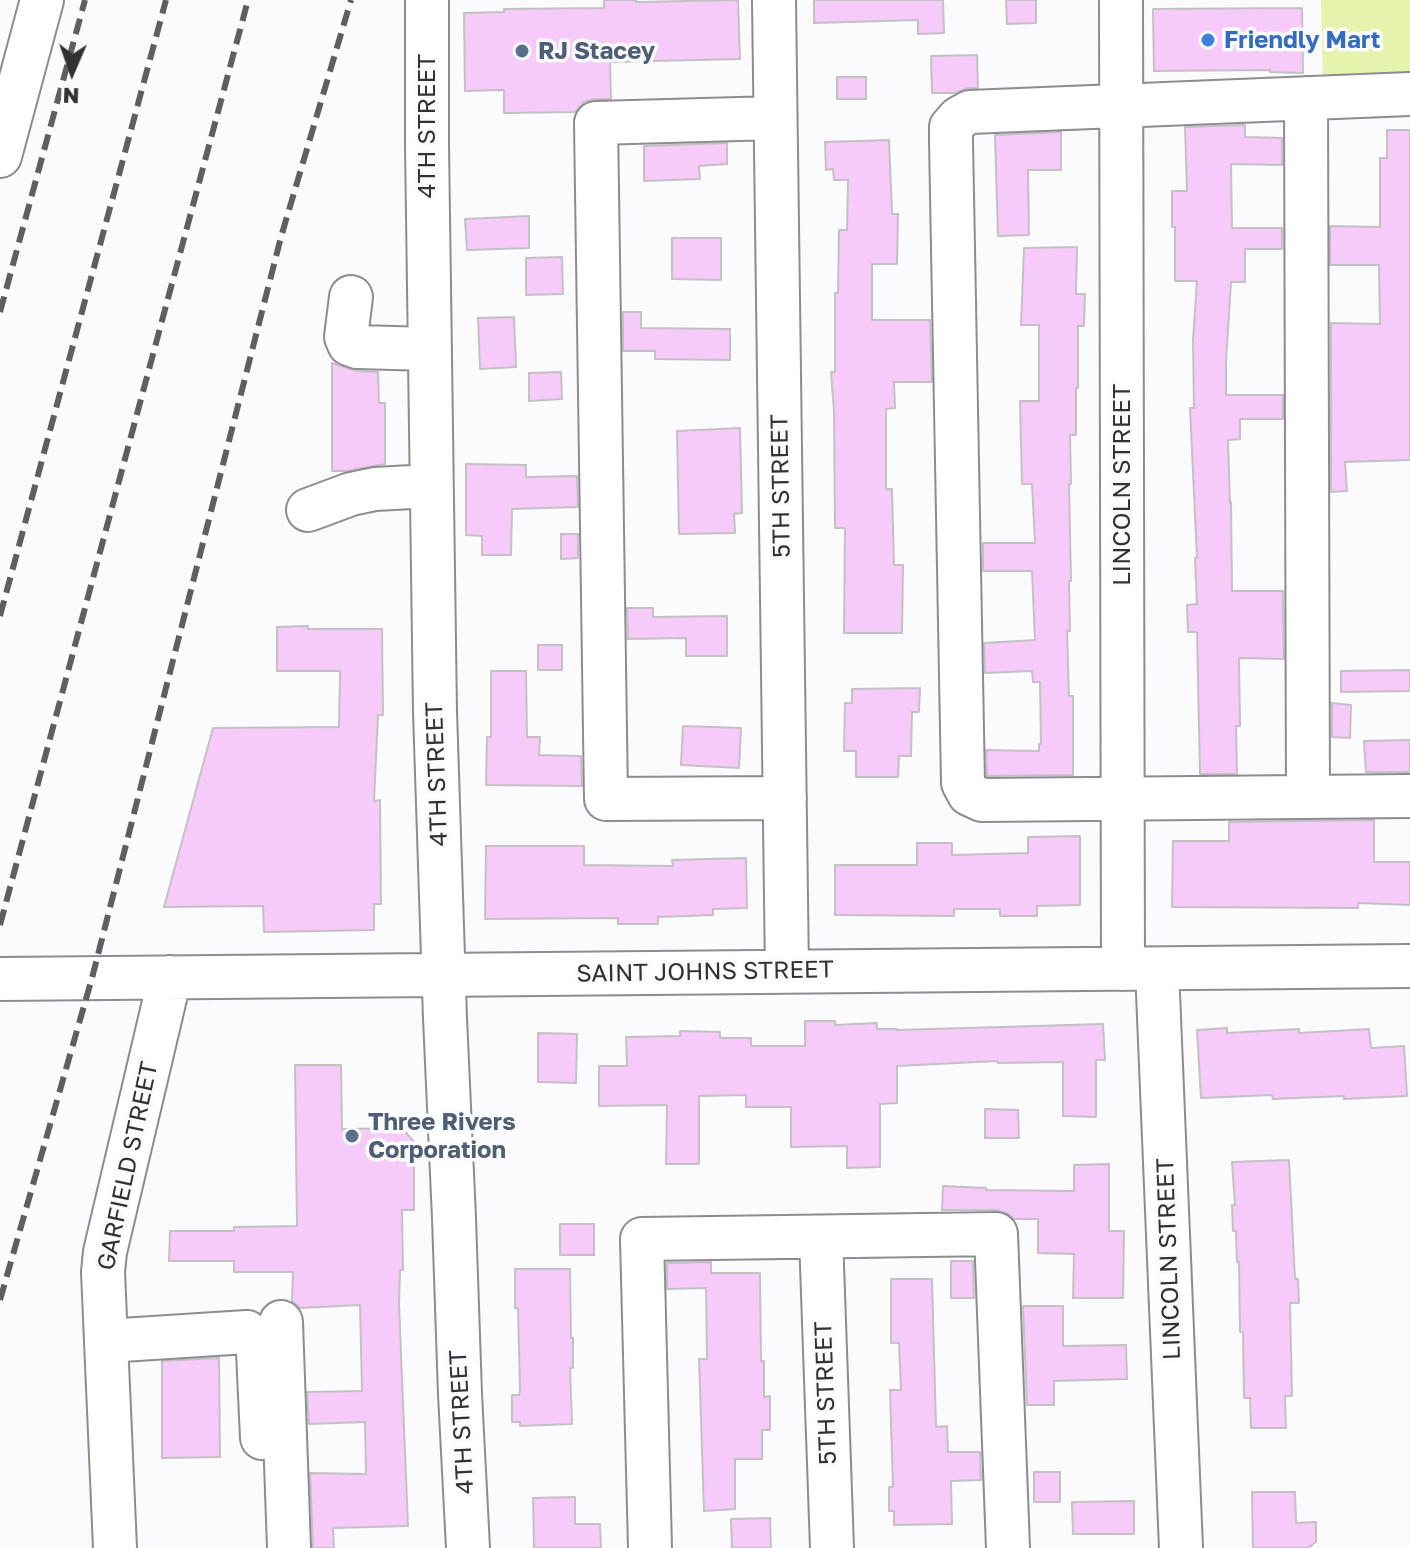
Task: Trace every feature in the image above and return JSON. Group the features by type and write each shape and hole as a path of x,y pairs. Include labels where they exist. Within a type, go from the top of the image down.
{"street":[{"path":"3,136 42,0"},
{"name":"4TH STREET","path":"427,0 435,712 468,1548"},
{"name":"5TH STREET","path":"774,0 787,971"},
{"name":"LINCOLN STREET","path":"1121,0 1123,799 1140,969 1181,1548"},
{"path":"1410,94 970,112 951,127 963,783 969,794 982,800 1410,796"},
{"path":"1306,98 1308,797"},
{"path":"775,118 596,123 606,799 785,798"},
{"path":"351,297 346,337 349,344 357,347 430,349"},
{"path":"308,510 351,494 375,489 431,486"},
{"name":"SAINT JOHNS STREET","path":"0,979 1410,966"},
{"name":"GARFIELD STREET","path":"115,1548 103,1272 105,1252 170,977"},
{"path":"650,1548 642,1239 996,1234 1008,1548"},
{"name":"5TH STREET","path":"821,1237 832,1548"},
{"path":"281,1322 289,1548"},
{"path":"106,1341 247,1332 255,1339 258,1352 262,1438"}],"green space":[{"path":"1321,0 1410,0 1410,76 1323,81"}],"building":[{"path":"604,0 738,0 740,59 610,62 611,99 584,102 575,112 504,113 504,90 465,91 464,13 504,12 504,9 604,8"},
{"path":"814,0 943,0 944,33 918,34 918,20 814,23"},
{"path":"1006,0 1036,0 1036,23 1007,24"},
{"name":"Friendly Mart","path":"1302,8 1303,73 1270,70 1154,71 1153,9"},
{"path":"977,55 978,88 955,93 932,93 931,56"},
{"path":"837,77 866,77 866,99 837,99"},
{"path":"1245,125 1245,137 1282,138 1282,165 1231,164 1232,228 1282,228 1282,249 1245,249 1245,282 1231,282 1226,395 1283,395 1283,419 1240,419 1240,439 1228,440 1232,591 1283,591 1284,659 1239,658 1237,774 1200,774 1197,632 1188,632 1187,605 1197,604 1190,408 1194,408 1193,340 1197,281 1175,281 1172,191 1187,191 1185,127"},
{"path":"1387,130 1410,130 1410,460 1345,462 1347,491 1331,492 1331,323 1380,324 1379,265 1330,265 1330,226 1380,227 1380,158 1387,158"},
{"path":"1061,132 1061,170 1028,170 1029,235 998,236 995,135"},
{"path":"889,140 892,214 898,214 897,264 872,264 872,320 930,320 932,382 894,382 895,408 886,409 886,489 892,489 894,565 903,565 902,633 844,633 845,528 835,528 831,372 835,372 839,230 847,230 848,180 834,180 833,169 826,170 825,142"},
{"path":"727,143 727,164 699,166 700,179 644,181 644,146"},
{"path":"529,216 529,248 467,250 465,219"},
{"path":"672,238 721,238 721,280 672,279"},
{"path":"1077,247 1076,294 1085,294 1084,326 1078,326 1076,435 1070,435 1071,581 1070,631 1067,631 1069,696 1073,696 1073,775 987,776 986,750 1039,751 1041,744 1040,682 1033,682 1032,671 985,673 984,643 1035,640 1032,571 983,571 983,543 1035,543 1032,484 1022,484 1020,401 1039,401 1039,325 1021,325 1024,248"},
{"path":"562,257 563,294 526,295 526,258"},
{"path":"623,312 641,312 641,328 730,329 730,360 655,359 655,351 623,351"},
{"path":"514,317 516,367 480,369 478,318"},
{"path":"332,363 356,371 378,372 379,403 385,403 385,464 332,471"},
{"path":"561,372 562,399 529,401 529,373"},
{"path":"740,428 742,513 734,514 735,533 679,534 677,431"},
{"path":"466,464 526,465 526,477 577,476 578,507 512,509 511,555 482,555 482,536 466,535"},
{"path":"561,534 578,534 578,558 561,559"},
{"path":"627,608 653,608 653,617 727,616 727,656 686,656 686,638 628,639"},
{"path":"308,626 308,629 382,629 383,715 378,715 374,801 380,800 381,904 374,904 374,930 264,932 263,906 164,907 213,728 339,727 340,671 277,671 277,627"},
{"path":"538,645 562,645 562,670 538,670"},
{"path":"1410,670 1410,691 1341,692 1341,671"},
{"path":"491,671 526,671 527,737 540,737 539,755 581,756 582,786 486,785 487,737 491,737"},
{"path":"920,688 919,712 912,712 911,756 899,756 898,777 856,777 856,751 844,751 845,703 852,703 852,689"},
{"path":"1332,703 1351,705 1350,738 1332,737"},
{"path":"683,726 741,728 739,768 681,765"},
{"path":"1410,740 1410,772 1366,772 1364,741"},
{"path":"1374,820 1374,862 1410,862 1410,905 1358,903 1358,908 1172,907 1173,841 1229,841 1229,822"},
{"path":"1080,836 1080,905 1037,906 1037,916 1000,916 1000,909 954,909 954,916 835,915 835,865 917,865 917,843 952,843 952,855 1028,853 1028,837"},
{"path":"486,846 584,846 584,865 673,866 672,860 746,858 747,908 713,909 713,915 658,917 658,924 618,924 618,918 485,919"},
{"path":"805,1021 835,1021 835,1025 877,1023 877,1029 897,1030 1103,1024 1105,1060 1096,1060 1096,1117 1063,1116 1063,1062 997,1061 897,1066 897,1103 880,1104 880,1167 847,1168 847,1146 791,1147 791,1107 746,1107 746,1095 699,1096 699,1164 666,1164 667,1105 599,1106 599,1066 627,1066 626,1037 680,1036 680,1031 720,1032 720,1038 751,1038 751,1046 805,1046"},
{"path":"1227,1028 1227,1033 1369,1029 1371,1048 1404,1046 1407,1096 1201,1098 1197,1030"},
{"path":"538,1033 577,1034 576,1083 538,1082"},
{"path":"295,1065 341,1065 342,1129 402,1128 414,1142 414,1210 402,1210 403,1270 400,1270 399,1304 408,1526 333,1528 334,1548 313,1548 310,1473 366,1474 365,1422 309,1424 307,1392 362,1391 360,1305 300,1308 292,1301 293,1272 234,1272 234,1261 169,1261 170,1231 234,1231 234,1227 297,1226"},
{"path":"985,1109 1018,1110 1019,1138 985,1138"},
{"path":"1289,1160 1299,1303 1290,1303 1292,1396 1285,1396 1286,1428 1251,1428 1250,1398 1244,1398 1239,1262 1236,1231 1233,1231 1232,1162"},
{"path":"1109,1164 1109,1231 1124,1231 1123,1298 1073,1298 1074,1254 1038,1253 1038,1219 1014,1219 996,1210 942,1210 943,1186 1074,1191 1074,1165"},
{"path":"560,1224 594,1224 594,1255 560,1255"},
{"path":"951,1261 973,1261 974,1298 951,1298"},
{"path":"711,1262 711,1273 760,1273 761,1361 764,1361 764,1397 770,1396 770,1430 762,1430 762,1459 735,1459 735,1509 704,1511 699,1359 707,1359 706,1288 667,1289 667,1263"},
{"path":"515,1269 570,1269 572,1424 520,1426 520,1422 512,1422 512,1395 519,1395 520,1390"},
{"path":"891,1279 932,1279 936,1427 947,1426 948,1452 980,1452 981,1480 951,1481 952,1524 894,1525 894,1511 889,1511 889,1487 893,1487 890,1390 901,1390 899,1343 891,1343"},
{"path":"1023,1306 1063,1306 1063,1346 1126,1345 1127,1379 1054,1381 1054,1405 1027,1405"},
{"path":"219,1358 220,1457 162,1458 162,1361"},
{"path":"1034,1472 1060,1472 1060,1502 1034,1502"},
{"path":"1252,1492 1295,1492 1296,1523 1316,1522 1316,1542 1308,1548 1253,1548"},
{"path":"575,1497 575,1524 600,1524 601,1548 534,1548 533,1498"},
{"path":"1134,1501 1134,1534 1073,1534 1072,1502"},
{"path":"770,1518 771,1548 732,1548 731,1519"}],"railway":[{"path":"0,312 85,0"},
{"path":"0,616 166,0"},
{"path":"0,925 248,0"},
{"path":"0,1300 92,978 281,237 351,0"}],"place":[{"name":"Friendly Mart","path":"1208,40"},
{"name":"RJ Stacey","path":"522,51"},
{"name":"Three Rivers Corporation","path":"352,1136"}]}
